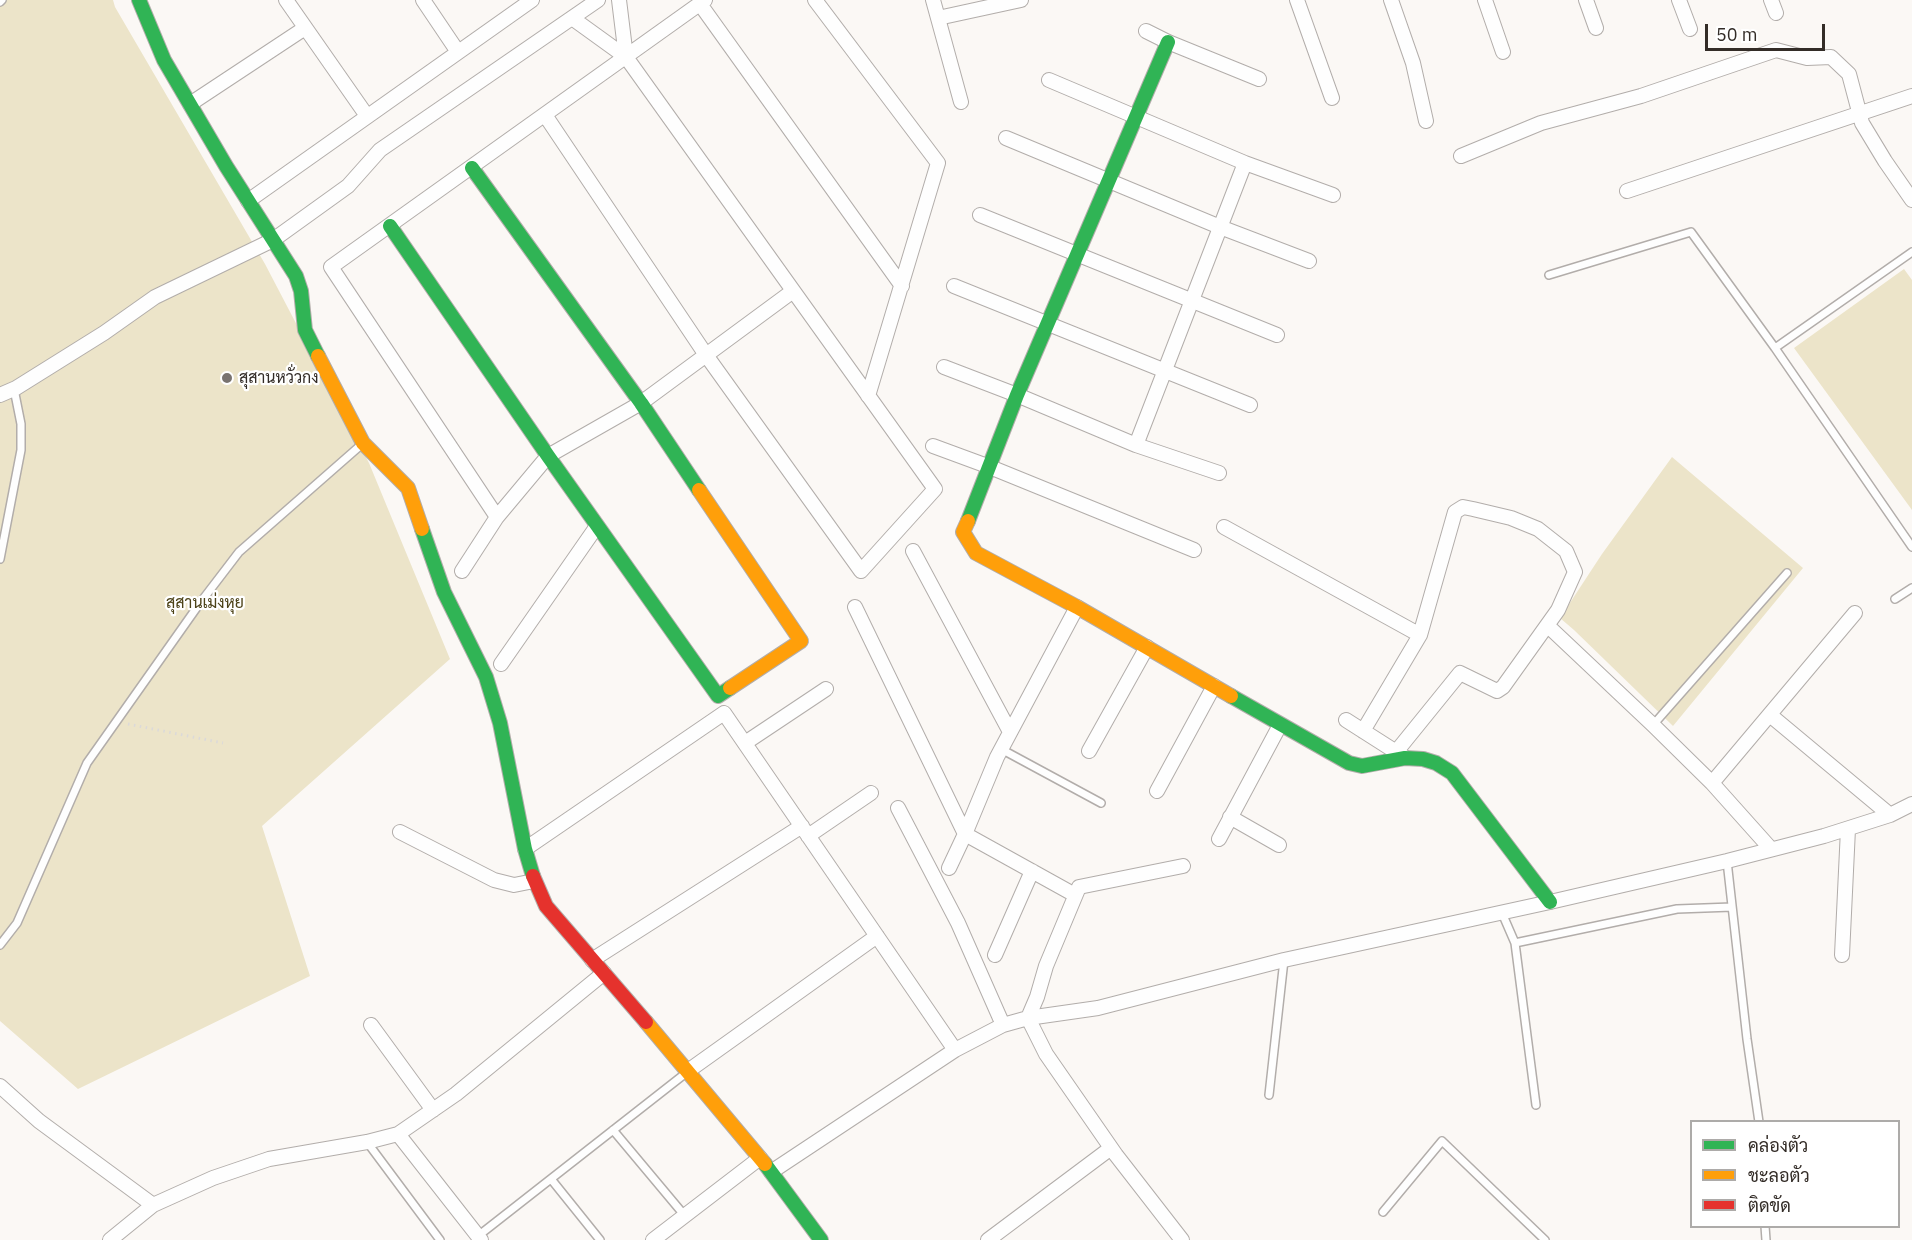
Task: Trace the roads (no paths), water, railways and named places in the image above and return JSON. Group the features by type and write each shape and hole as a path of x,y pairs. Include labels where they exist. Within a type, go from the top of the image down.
{"street":[{"path":"286,0 368,116"},
{"path":"423,0 458,52"},
{"path":"248,201 532,0"},
{"path":"0,395 14,389 104,333 155,297 273,240 348,186 380,150 598,0"},
{"path":"619,0 626,57"},
{"path":"815,0 938,163 868,396"},
{"path":"933,0 961,102"},
{"path":"938,18 1021,0"},
{"path":"1297,0 1332,98"},
{"path":"1391,0 1413,63 1426,121"},
{"path":"1485,0 1503,52"},
{"path":"1586,0 1596,28"},
{"path":"1680,0 1690,29"},
{"path":"144,2 164,60 248,201 296,276 301,291 305,330 363,443 408,488 444,592 486,677 500,723 525,849 534,881 546,906 760,1158 821,1240"},
{"path":"497,518 332,267 702,2 902,286"},
{"path":"545,115 706,355 861,571 935,489 626,57 572,18"},
{"path":"190,104 305,28"},
{"path":"1146,31 1259,79"},
{"path":"1168,42 1047,323 963,532 976,553 1077,607 1280,725 1349,763 1362,766 1401,755 1460,673 1497,691 1503,687 1558,610 1575,572 1566,551 1538,529 1511,518 1463,507 1455,512 1420,635 1363,730"},
{"path":"1461,156 1541,123 1641,96 1776,50 1806,58 1831,57 1850,74 1862,123 1912,200"},
{"path":"1049,80 1245,163 1333,195"},
{"path":"1627,191 1912,96"},
{"path":"1006,138 1220,227 1309,261"},
{"path":"1136,445 1245,163"},
{"path":"390,226 548,456 718,696 801,641 641,403 472,168"},
{"path":"980,215 1277,335"},
{"path":"954,286 1250,405"},
{"path":"462,571 497,518 548,456 641,403 794,291"},
{"path":"944,368 1017,395 1136,445 1219,473"},
{"path":"933,446 1194,550"},
{"path":"501,664 597,526"},
{"path":"1224,527 1420,635"},
{"path":"913,551 1010,732"},
{"path":"855,607 965,834 1075,895"},
{"path":"949,868 1001,749 1077,607"},
{"path":"1712,783 1855,613"},
{"path":"1548,626 1653,724 1712,783 1771,849"},
{"path":"1089,751 1147,647"},
{"path":"1157,791 1214,686"},
{"path":"745,743 826,689"},
{"path":"525,849 724,713 955,1050"},
{"path":"1770,715 1890,815"},
{"path":"1346,720 1401,755 1436,763 1452,773 1550,902"},
{"path":"1219,838 1280,725"},
{"path":"592,960 871,793"},
{"path":"771,1172 955,1050 1003,1024 1098,1008 1284,960 1727,861 1848,829 1890,815 1912,804"},
{"path":"898,808 958,923 1003,1024"},
{"path":"1230,817 1279,845"},
{"path":"1842,955 1848,829"},
{"path":"400,832 500,882 514,885 534,881"},
{"path":"1182,1240 1111,1148 1046,1054 1028,1018 1079,887 1183,866"},
{"path":"995,955 1032,871"},
{"path":"688,1071 877,936"},
{"path":"110,1240 153,1205 213,1178 269,1159 367,1142 398,1134 456,1094 604,974"},
{"path":"371,1025 433,1110"},
{"path":"0,1086 39,1121 153,1205"},
{"path":"398,1134 479,1238"},
{"path":"988,1240 1111,1148"},
{"path":"653,1240 760,1158"}],"lane":[{"path":"1549,275 1691,232 1775,348 1912,547"},
{"path":"1775,348 1912,252"},
{"path":"0,559 21,450 21,424 14,389"},
{"path":"0,945 17,923 87,763 200,603 239,552 363,443"},
{"path":"1653,724 1787,573"},
{"path":"1895,599 1912,588"},
{"path":"1001,749 1101,803"},
{"path":"1727,861 1746,1039 1760,1120"},
{"path":"1515,943 1677,909 1732,907"},
{"path":"1502,913 1515,943 1536,1105"},
{"path":"1269,1095 1284,960"},
{"path":"479,1238 688,1071"},
{"path":"613,1130 685,1216"},
{"path":"1383,1212 1442,1141 1545,1240"},
{"path":"367,1142 440,1240"},
{"path":"550,1179 600,1240"}],"place":[{"name":"สุสานหวั่วกง","path":"227,378"}],"park label":[{"name":"สุสานเม่งหุย","path":"205,603"}]}
